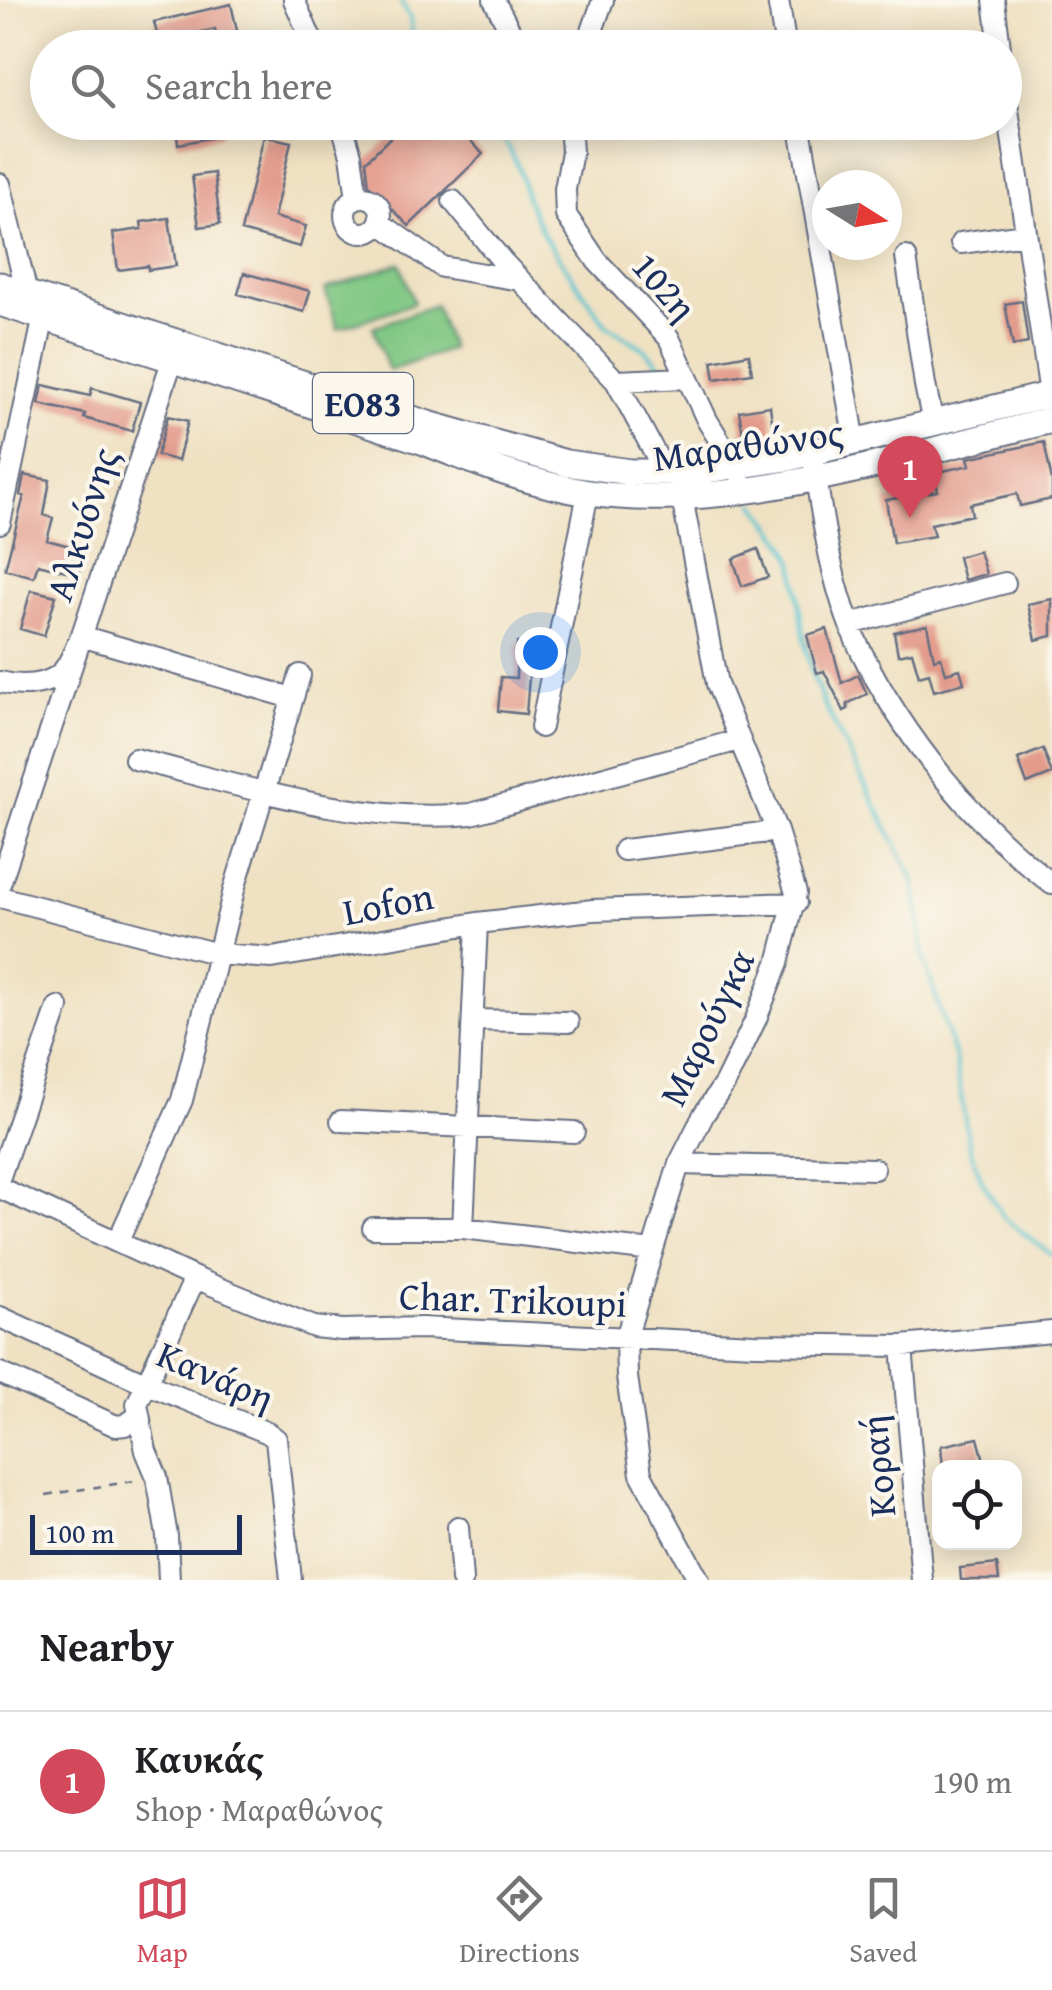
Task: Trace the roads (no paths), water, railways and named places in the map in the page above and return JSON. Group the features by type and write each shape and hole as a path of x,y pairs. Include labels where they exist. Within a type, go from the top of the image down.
{"main road":[{"name":"Μαραθώνος","path":"0,285 428,424 592,468 665,472 814,465 855,442 1051,402"},
{"name":"Μαραθώνος","path":"0,303 422,441 490,468 588,493 628,497 682,497 750,489 814,465 1051,402"}],"street":[{"path":"294,0 307,30"},
{"path":"494,0 510,30"},
{"path":"592,30 603,0"},
{"path":"778,0 783,30"},
{"path":"994,0 998,30"},
{"path":"346,140 357,198 346,211 350,228 366,233 380,223"},
{"name":"102η","path":"571,140 564,189 566,215 597,261 669,338 707,420 750,489"},
{"path":"802,140 855,442"},
{"path":"1012,140 1051,402"},
{"path":"0,184 27,293"},
{"path":"357,198 369,198 378,206 380,223 442,268 520,280"},
{"path":"453,201 520,280 616,381 665,472"},
{"path":"961,243 1024,234"},
{"path":"906,257 924,386 934,423"},
{"path":"0,523 44,316"},
{"name":"Αλκυόνης","path":"0,884 173,358"},
{"path":"616,381 687,378"},
{"path":"814,465 826,535 860,650 956,794 1023,862 1052,884"},
{"path":"541,726 588,493"},
{"name":"Μαρούγκα","path":"682,497 710,656 727,713 787,858 796,903 756,1018 679,1164 626,1338 627,1377 641,1474 699,1580"},
{"path":"850,624 1005,583"},
{"path":"0,682 39,683 63,672 81,636 292,698"},
{"path":"118,1242 182,1100 235,886 300,676"},
{"path":"135,759 266,792 415,818 471,814 739,740"},
{"path":"624,850 777,831"},
{"name":"Lofon","path":"0,897 218,954 272,958 477,923 593,910 796,903"},
{"path":"463,1228 477,923"},
{"path":"0,1176 58,1007"},
{"path":"473,1020 568,1022"},
{"path":"341,1121 574,1132"},
{"path":"679,1164 874,1169"},
{"name":"Char. Trikoupi","path":"0,1188 195,1278 314,1327 902,1346 1052,1332"},
{"path":"372,1228 463,1228 652,1250"},
{"path":"169,1580 167,1536 157,1477 137,1418 137,1404 195,1278"},
{"name":"Κανάρη","path":"0,1317 276,1439 291,1580"},
{"name":"Κοραή","path":"902,1346 922,1580"},
{"path":"0,1373 116,1426 137,1418"},
{"path":"458,1527 462,1580"}],"waterway":[{"path":"400,0 412,30"},
{"path":"503,140 519,168 527,200 544,236 606,325 643,348 660,365"},
{"path":"755,503 794,562 803,635 824,704 914,880 924,960 955,1057 969,1146 982,1181 1004,1218 1052,1255"}],"place":[{"name":"Καυκάς","path":"910,518"}]}
